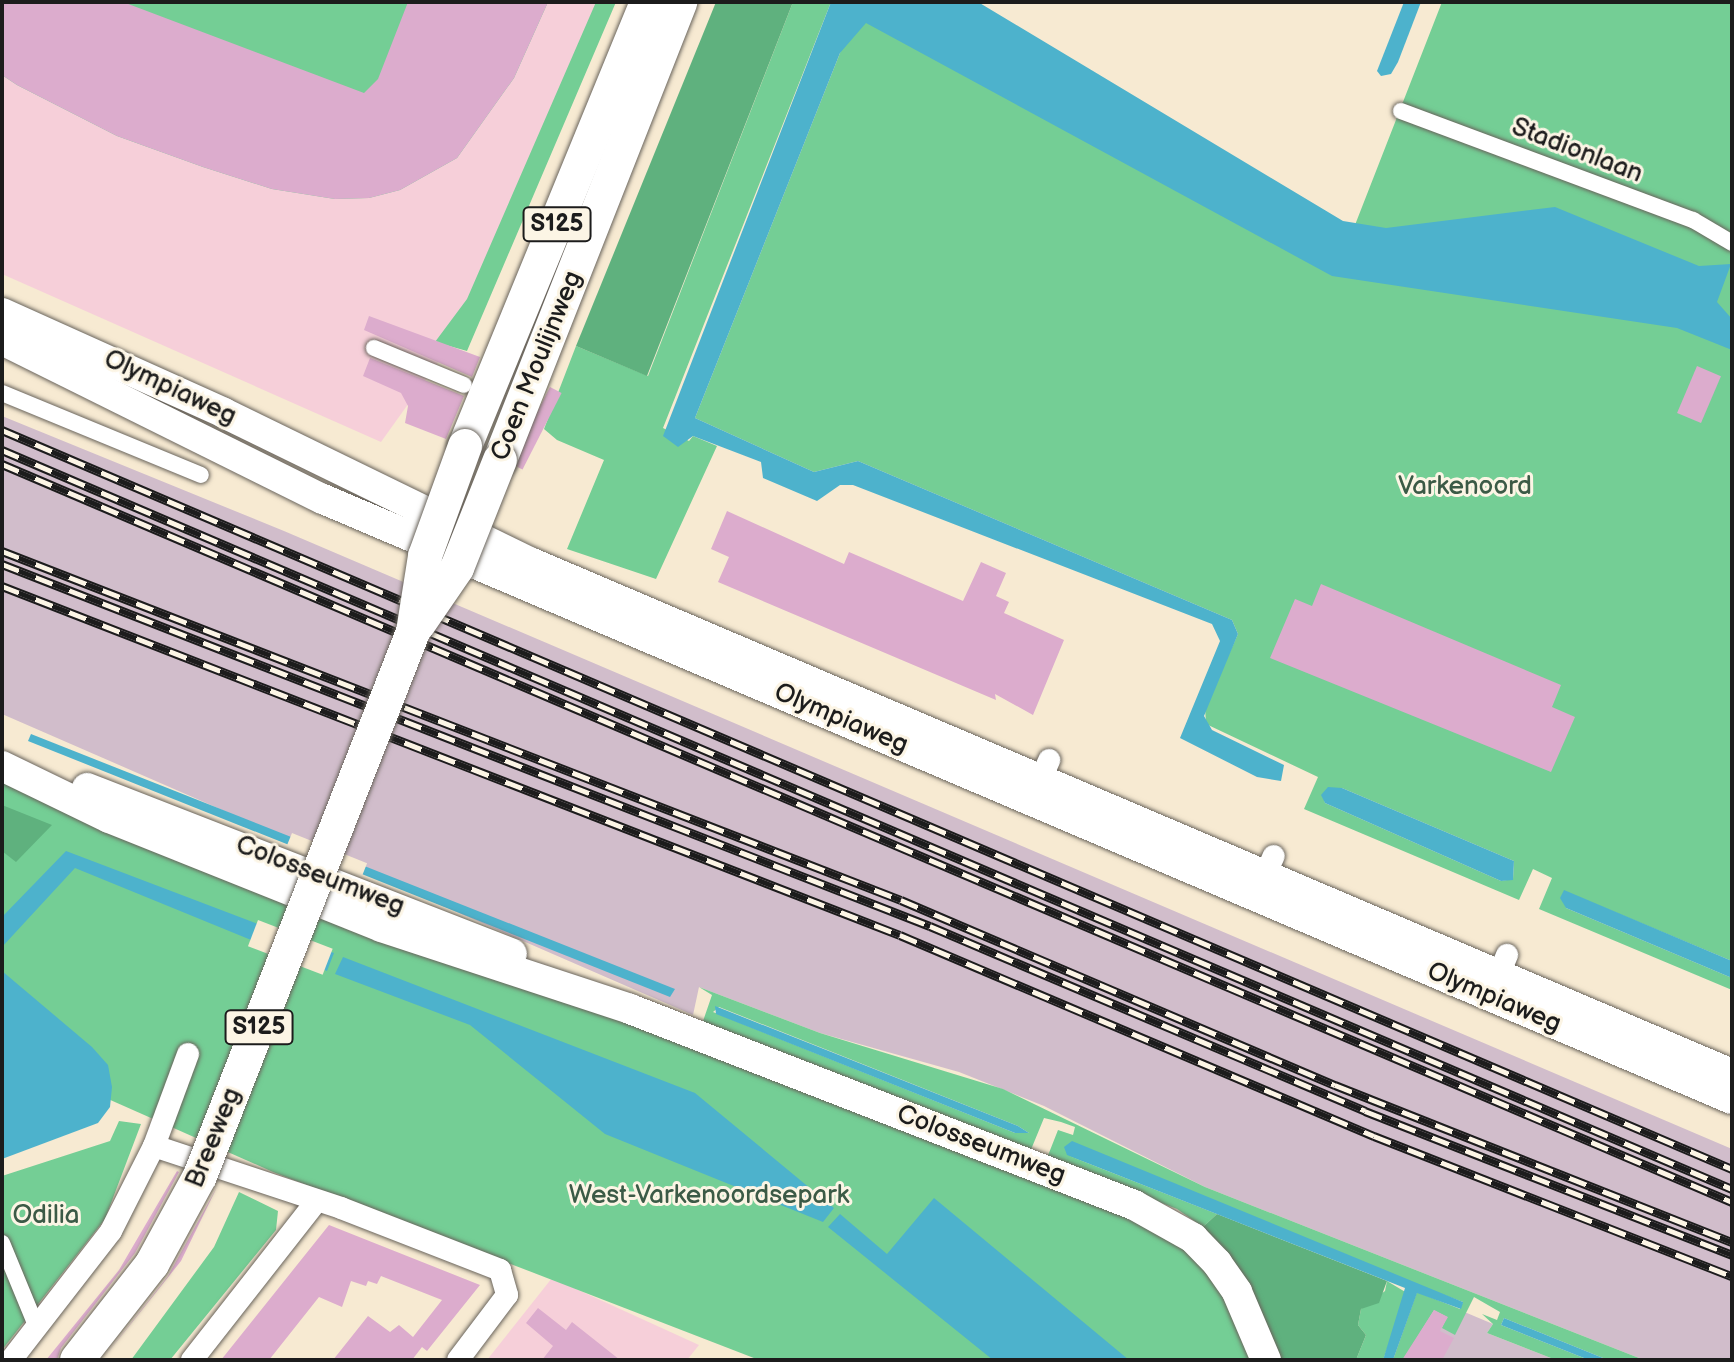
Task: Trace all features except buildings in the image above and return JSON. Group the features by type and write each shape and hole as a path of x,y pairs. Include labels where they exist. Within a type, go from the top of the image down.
{"main road":[{"name":"Coen Moulijnweg","path":"398,671 413,632 425,556 465,446 647,2"},
{"name":"Coen Moulijnweg","path":"413,632 457,568 680,2"},
{"name":"Olympiaweg","path":"3,324 337,469 503,550 659,618 1732,1074"},
{"name":"Olympiaweg","path":"3,324 323,499 659,618"},
{"path":"323,499 337,469"},
{"name":"Breeweg","path":"77,1360 152,1264 191,1196 398,671"},
{"name":"Colosseumweg","path":"2,764 63,779 239,844 443,924 630,1009 1168,1221 1193,1238 1227,1277 1266,1360"},
{"name":"Olympiaweg","path":"1498,975 1732,1099"}],"street":[{"name":"Stadionlaan","path":"1401,111 1693,220 1732,243"},
{"path":"374,348 464,385"},
{"path":"2,393 201,475"},
{"name":"Breeweg","path":"11,1360 111,1231 154,1146 188,1054"},
{"path":"154,1146 500,1270 507,1295 458,1360"},
{"path":"192,1360 316,1202"},
{"path":"2,1243 37,1328"}],"shaded area":[{"path":"2,2 607,2 459,333 381,442 2,274"},
{"path":"2,416 284,531 1732,1149 1732,1360 1644,1360 1205,1187 1044,1106 959,1072 820,1033 699,987 693,1015 2,714"},
{"path":"552,1278 699,1345 687,1360 487,1360"},
{"path":"1417,1292 1493,1324 1487,1333 1556,1360 1393,1360"}],"green space":[{"path":"2,2 548,2 514,78 457,158 400,190 369,198 335,199 272,189 203,167 117,136 17,85 2,75"},
{"path":"596,2 616,2 467,351 435,342 467,299"},
{"path":"716,2 793,2 647,376 576,346"},
{"path":"793,2 831,2 663,428 689,441 693,436 717,446 656,579 567,549 604,460 557,440 544,429 576,346 648,376"},
{"name":"Varkenoord","path":"853,2 1346,248 1442,2 1732,2 1732,961 1564,891 1566,908 1732,978 1732,990 1539,909 1552,878 1533,869 1519,900 1304,809 1318,777 1206,724 1205,707 1238,634 1232,620 858,461 814,472 695,418 840,53","holes":["1342,788 1514,861 1513,879 1501,881 1325,803 1323,796"]},
{"name":"West-Varkenoordsepark","path":"2,781 1162,1228 1219,1282 1252,1360 759,1360 273,1172 2,1052"},
{"path":"2,805 52,825 16,862 2,851"},
{"path":"699,987 820,1033 1003,1089 1205,1187 1644,1360 1608,1360 1504,1318 1501,1325 1589,1360 1556,1360 1487,1333 1493,1324 1482,1314 1497,1320 1500,1312 1474,1297 1455,1335 1442,1328 1447,1317 1434,1310 1403,1360 1393,1360 1417,1292 1460,1309 1463,1302 1067,1155 1217,1214 1203,1227 1177,1209 1047,1158 1058,1130 1073,1135 1075,1127 1044,1118 1030,1152 702,1024 712,995","holes":["719,1007 1029,1133 1015,1133 713,1012"]},
{"name":"Odilia","path":"119,1121 141,1124 105,1219 2,1350 2,1176 110,1141"},
{"path":"239,1192 278,1211 276,1230 170,1360 131,1360 214,1247"},
{"path":"1217,1214 1387,1281 1379,1303 1361,1309 1358,1325 1366,1335 1356,1360 1280,1360 1203,1227"},
{"path":"1387,1281 1407,1293 1383,1360 1356,1360 1366,1335 1358,1325 1361,1309 1385,1291"}],"water":[{"path":"831,2 978,2 1343,221 1386,228 1555,207 1699,266 1731,264 1717,302 1732,319 1732,350 1677,328 1332,276 866,23 840,53 695,418 814,472 858,461 1232,620 1238,634 1204,716 1212,730 1284,765 1281,781 1257,777 1180,738 1220,641 1212,624 853,485 840,485 817,501 763,478 761,462 693,436 678,447 663,436"},
{"path":"1404,2 1421,2 1398,62 1391,74 1381,76 1377,71"},
{"path":"31,734 675,989 670,997 28,741"},
{"path":"1328,787 1342,788 1514,861 1513,880 1501,881 1325,803 1321,795"},
{"path":"66,851 334,953 327,971 75,868 2,947 2,917"},
{"path":"1564,890 1732,961 1732,978 1566,908 1560,898"},
{"path":"343,957 695,1093 834,1208 823,1222 605,1134 470,1025 335,974"},
{"path":"2,971 92,1047 108,1065 112,1087 110,1107 98,1123 2,1159"},
{"path":"715,1006 1029,1133 1015,1133 716,1014"},
{"path":"1072,1141 1463,1302 1461,1309 1417,1293 1393,1360 1383,1360 1405,1288 1067,1155 1064,1147"},
{"path":"934,1198 1129,1360 993,1360 828,1227 840,1214 887,1254"},
{"path":"1504,1318 1608,1360 1589,1360 1501,1325"}],"pier":[{"path":"292,833 367,863 361,878 286,848"},
{"path":"258,920 333,949 323,975 248,946"}],"railway":[{"path":"2,430 1732,1169"},
{"path":"2,450 1732,1189"},
{"path":"2,464 1732,1202"},
{"path":"2,551 901,900 1335,1085 1732,1242"},
{"path":"2,564 930,926 1365,1111 1732,1255"},
{"path":"2,586 900,935 1374,1136 1732,1276"}]}
